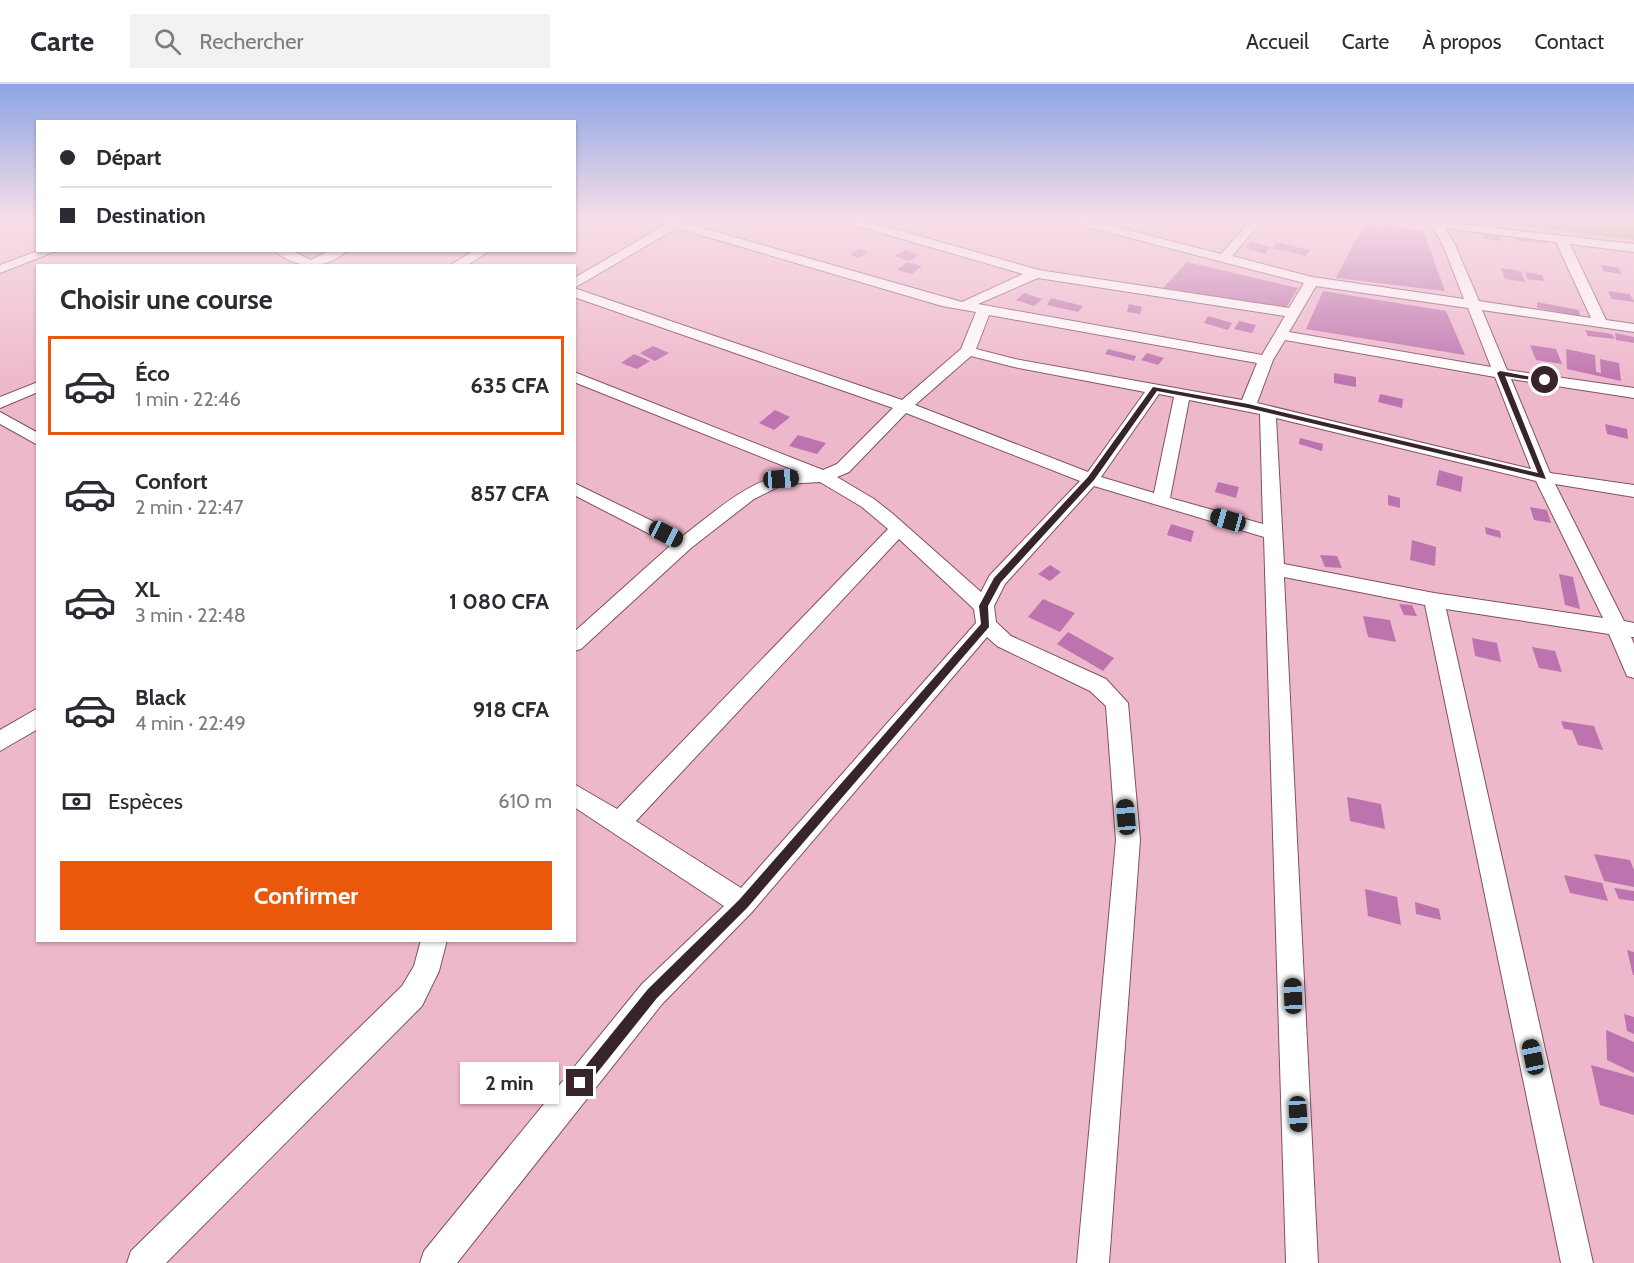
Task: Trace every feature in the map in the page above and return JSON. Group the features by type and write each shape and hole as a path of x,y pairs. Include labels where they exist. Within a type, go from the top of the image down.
{"street":[{"path":"576,283 589,275"},
{"path":"854,275 947,303 1266,360"},
{"path":"964,306 1034,275"},
{"path":"1045,275 1293,313"},
{"path":"1289,275 1312,281 1634,328"},
{"path":"1461,275 1543,477 1625,628 1634,670"},
{"path":"1578,275 1601,323"},
{"path":"1302,1263 1274,533 1258,408 1266,360 1312,281"},
{"path":"576,293 904,406 1091,478 1161,501 1274,533"},
{"path":"576,642 684,544 748,495 781,479 823,476 843,468 904,406 968,351 984,310"},
{"path":"1280,335 1500,373 1634,393"},
{"path":"968,351 1014,363 1258,408 1543,477 1634,491"},
{"path":"576,377 823,476 868,503 898,529 985,616 1004,640 1098,685 1117,703 1128,840 1093,1263"},
{"path":"0,403 36,387"},
{"path":"436,1263 652,994 743,904 985,616 997,580 1091,478 1155,389"},
{"path":"1161,501 1182,394"},
{"path":"0,417 36,439"},
{"path":"576,489 684,544"},
{"path":"619,823 898,529"},
{"path":"1275,569 1434,600 1625,628"},
{"path":"1434,600 1577,1263"},
{"path":"0,742 36,718"},
{"path":"576,795 743,904"},
{"path":"143,1263 412,996 426,971 433,942"}],"building":[{"path":"1175,275 1243,275 1298,288 1286,308 1163,288"},
{"path":"1338,275 1439,275 1445,291 1336,278"},
{"path":"1504,275 1522,275 1525,282 1505,279"},
{"path":"1526,275 1542,275 1544,281 1527,279"},
{"path":"1323,291 1446,311 1465,355 1306,329"},
{"path":"1608,291 1630,294 1634,302 1612,299"},
{"path":"1024,293 1042,299 1034,306 1016,300"},
{"path":"1051,298 1083,306 1078,312 1047,305"},
{"path":"1537,302 1579,310 1580,316 1537,308"},
{"path":"1129,304 1142,307 1140,314 1127,312"},
{"path":"1208,316 1232,323 1228,330 1204,323"},
{"path":"1239,321 1256,325 1252,333 1234,329"},
{"path":"1585,330 1612,334 1615,339 1588,336"},
{"path":"1615,333 1634,337 1634,343 1616,340"},
{"path":"1530,345 1556,349 1562,364 1536,360"},
{"path":"653,346 669,353 655,361 640,353"},
{"path":"1108,349 1136,356 1134,361 1105,354"},
{"path":"1566,349 1595,355 1596,372 1601,373 1600,359 1619,363 1621,381 1567,369"},
{"path":"1147,353 1164,358 1158,365 1141,360"},
{"path":"634,354 650,361 637,369 621,363"},
{"path":"1334,373 1356,377 1356,387 1334,383"},
{"path":"1380,394 1403,399 1402,408 1378,402"},
{"path":"775,410 790,417 774,430 759,423"},
{"path":"1605,424 1627,429 1628,439 1607,434"},
{"path":"798,435 826,443 817,454 789,446"},
{"path":"1300,438 1323,444 1322,451 1299,444"},
{"path":"1439,470 1463,477 1461,492 1436,485"},
{"path":"1218,482 1239,487 1236,498 1215,492"},
{"path":"1388,495 1400,498 1400,508 1388,505"},
{"path":"1530,507 1547,510 1551,523 1534,520"},
{"path":"1171,524 1194,531 1191,542 1167,535"},
{"path":"1485,527 1500,531 1501,538 1486,534"},
{"path":"1412,540 1436,547 1435,566 1410,560"},
{"path":"1320,555 1337,556 1342,568 1325,567"},
{"path":"1050,565 1061,572 1050,581 1038,574"},
{"path":"1559,574 1573,577 1580,609 1565,605"},
{"path":"1043,599 1075,613 1060,632 1028,617"},
{"path":"1399,604 1412,605 1417,616 1404,615"},
{"path":"1363,616 1390,620 1396,642 1368,637"},
{"path":"1068,632 1114,658 1103,671 1057,644"},
{"path":"1472,638 1497,643 1501,662 1475,656"},
{"path":"1532,647 1555,651 1562,672 1539,668"},
{"path":"1561,721 1594,726 1603,750 1578,745 1572,730 1564,729"},
{"path":"1347,797 1381,804 1385,829 1350,821"},
{"path":"1594,854 1630,860 1634,870 1634,887 1604,881"},
{"path":"1564,875 1602,883 1608,901 1570,893"},
{"path":"1614,888 1634,891 1634,901 1619,899"},
{"path":"1365,889 1397,897 1401,925 1368,916"},
{"path":"1415,902 1439,909 1441,920 1416,914"},
{"path":"1627,950 1634,952 1634,975 1633,975"},
{"path":"1624,1014 1634,1017 1634,1034 1627,1031"},
{"path":"1606,1030 1634,1042 1634,1073 1607,1060"},
{"path":"1591,1065 1634,1077 1634,1115 1600,1105"}],"route":[{"path":"580,1083 652,994 743,904 986,625 984,606 997,580 1091,478 1155,389 1248,406 1543,477 1500,373 1545,380"}]}
